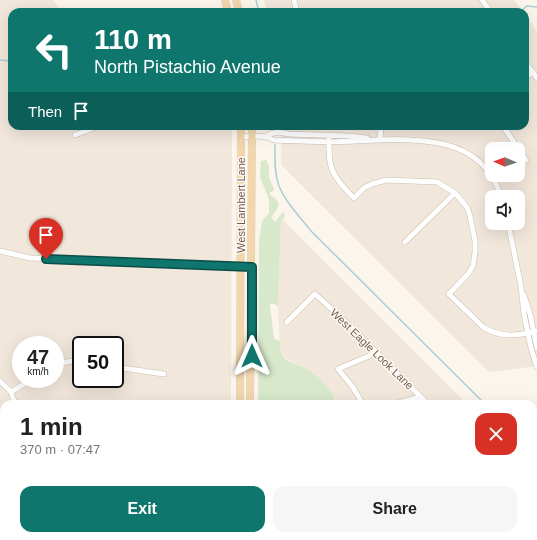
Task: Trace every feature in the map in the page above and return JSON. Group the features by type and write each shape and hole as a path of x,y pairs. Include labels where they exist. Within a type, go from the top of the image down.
{"main road":[{"name":"West Lambert Lane","path":"240,400 241,130"},
{"name":"West Lambert Lane","path":"250,400 252,130"}],"street":[{"path":"529,67 537,78"},
{"path":"529,75 533,72"},
{"path":"75,135 88,130"},
{"path":"380,140 381,130"},
{"path":"506,130 526,160"},
{"path":"242,137 265,137 273,140 380,140 435,142 448,144 463,150 473,157 486,169 498,190"},
{"path":"329,139 329,161 331,170 336,178 354,198 364,188 386,180 437,182 455,193 467,207 470,216 475,252 473,266 468,274 449,294 483,327 490,331 507,336 533,332"},
{"path":"405,242 455,193"},
{"path":"509,230 521,286 528,308 537,348"},
{"path":"0,251 30,258 252,267"},
{"name":"West Eagle Look Lane","path":"287,322 315,294 425,400"},
{"path":"533,332 537,367"},
{"path":"361,400 352,386 338,369 376,353"},
{"path":"124,368 164,374"},
{"path":"0,381 11,392 14,400"},
{"path":"11,392 17,388"},
{"path":"410,400 422,397"}],"shaded area":[{"path":"0,0 53,0 59,8 8,8 8,130 232,130 231,400 0,400"},
{"path":"264,0 514,0 520,8 266,8"},
{"path":"529,20 537,31 537,366 489,372 281,165 282,130 529,130"},
{"path":"281,218 463,400 336,400 305,368 285,358 280,351 278,306"}],"green space":[{"path":"266,160 269,166 269,177 274,189 270,192 270,195 277,200 278,203 278,208 271,217 275,222 282,213 285,215 283,220 281,219 278,306 272,303 270,304 274,339 280,341 281,353 285,359 303,367 318,378 327,387 335,400 258,400 259,240 262,221 269,213 269,199 260,177 261,161"}],"waterway":[{"path":"256,0 258,8"},
{"path":"525,8 527,6 537,7"},
{"path":"0,60 8,61"},
{"path":"275,145 277,181 289,204 312,232 481,400"}],"route":[{"path":"46,259 252,267 252,356"}]}
